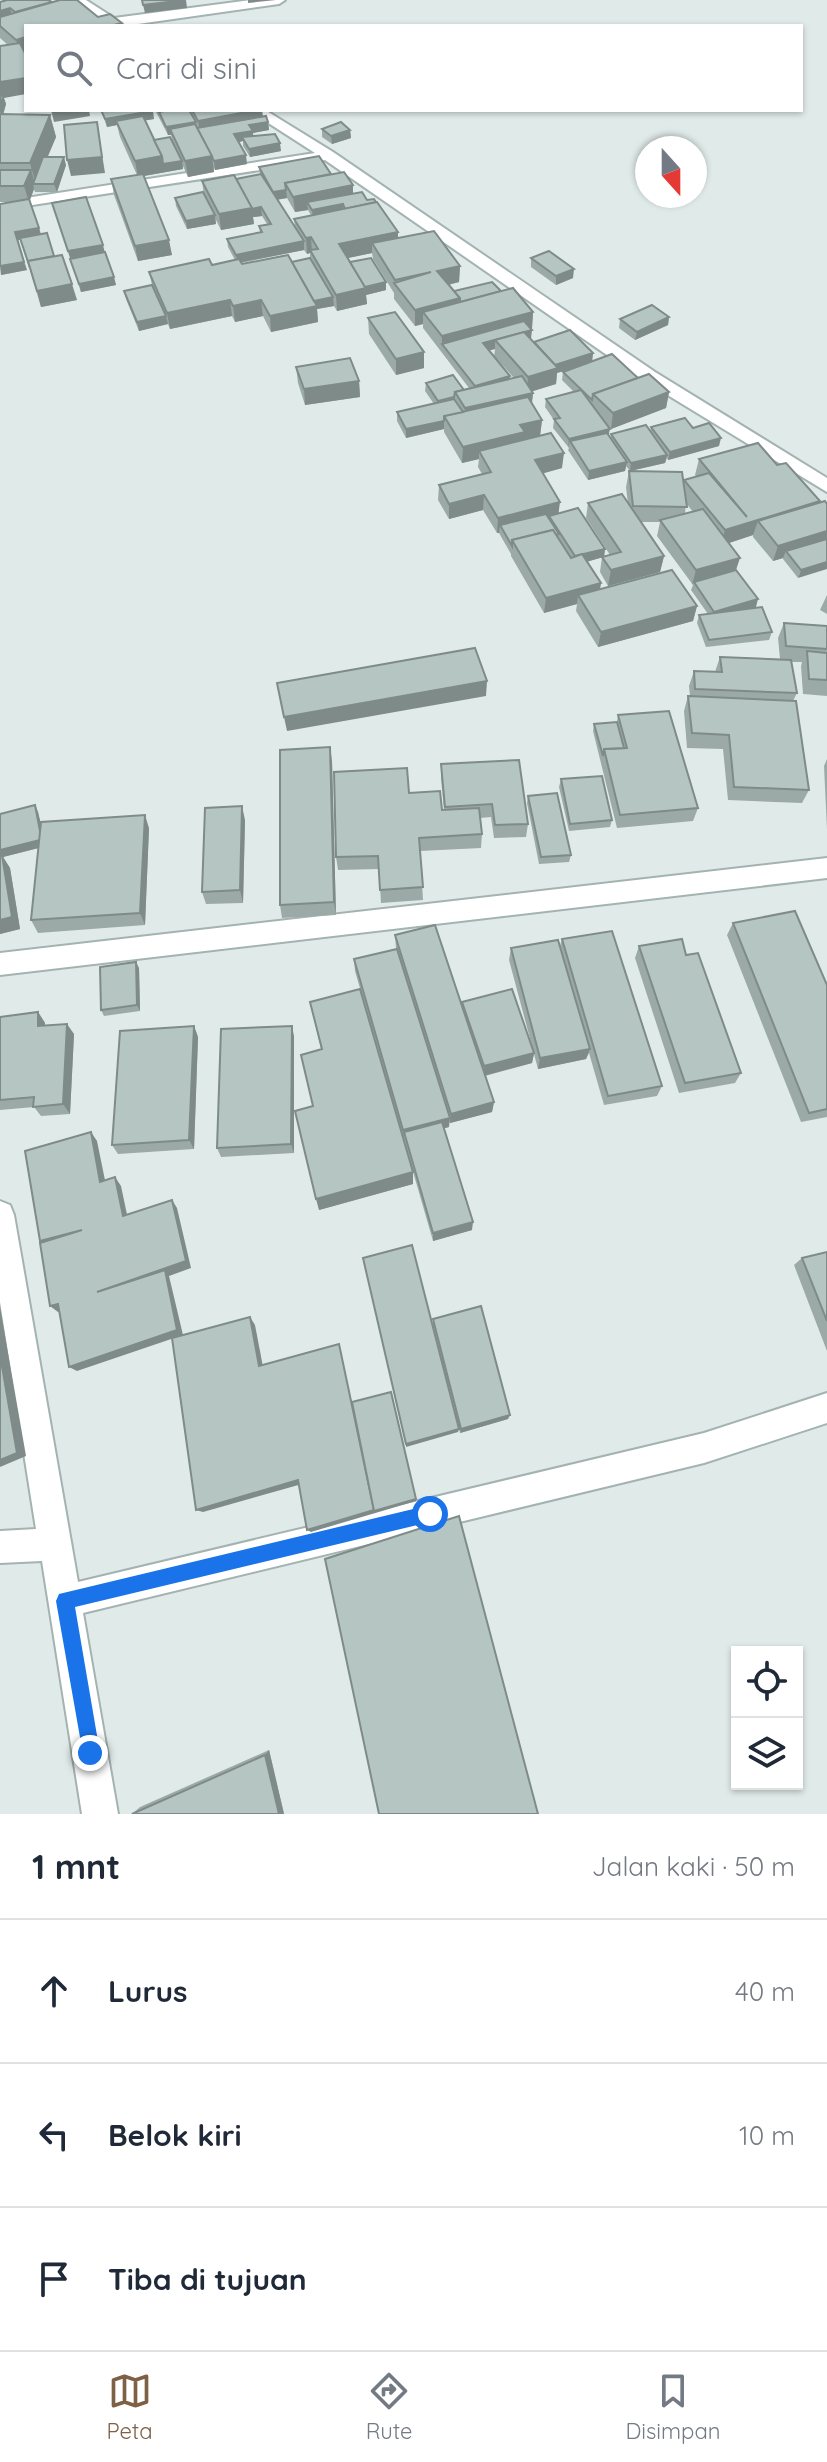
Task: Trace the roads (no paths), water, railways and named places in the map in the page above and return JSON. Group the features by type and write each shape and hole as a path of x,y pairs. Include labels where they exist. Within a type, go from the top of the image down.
{"street":[{"path":"78,0 115,24 279,0"},
{"path":"258,112 328,155 649,376 827,486"},
{"path":"0,206 328,155"},
{"path":"0,964 827,868"},
{"path":"0,1215 100,1814"},
{"path":"65,1601 704,1448 827,1408"},
{"path":"0,1547 55,1544"}]}
